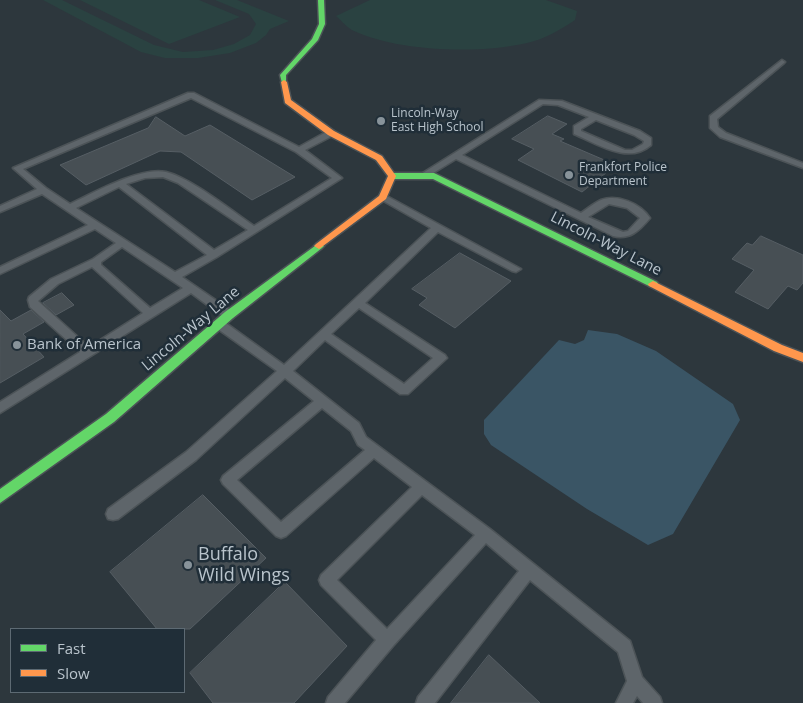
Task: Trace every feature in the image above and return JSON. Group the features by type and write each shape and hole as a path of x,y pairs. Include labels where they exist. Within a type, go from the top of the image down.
{"street":[{"path":"320,0 322,24 315,40 284,75 288,101 331,133 379,158 392,176"},
{"name":"Lincoln-Way Lane","path":"0,497 110,418 229,315 383,197 392,176 434,176 522,218 778,348 803,358"}],"lane":[{"path":"782,62 713,118 714,128 723,136 803,166"},
{"path":"175,277 338,178 299,150 191,95 17,168 43,190 229,315"},
{"path":"422,176 542,102 559,103 595,116 644,136 648,140 647,145 633,152 624,152 576,132 577,128 595,116"},
{"path":"299,150 331,133"},
{"path":"455,155 581,218 623,235 631,232 645,218 638,210 611,200 604,201 581,218"},
{"path":"69,208 120,184 144,176 164,174 181,181 254,230"},
{"path":"120,184 214,255"},
{"path":"0,210 43,190"},
{"path":"383,197 437,228 516,269"},
{"path":"0,271 95,225"},
{"path":"112,514 191,456 285,371 437,228"},
{"path":"88,353 34,304 33,300 43,288 52,282 96,261 122,243"},
{"path":"96,261 96,266 101,271 150,314"},
{"path":"0,408 191,288"},
{"path":"324,334 404,391 441,358 358,303"},
{"path":"219,324 285,371 355,427 362,441 530,570 624,647 636,682 654,703"},
{"path":"322,401 228,480 281,531 374,450"},
{"path":"387,640 326,580 422,486"},
{"path":"334,703 387,640 484,534"},
{"path":"424,703 530,570"},
{"path":"624,703 636,682"}],"green space":[{"path":"43,0 62,0 154,45 183,52 213,50 234,44 250,35 256,24 249,14 215,0 237,0 289,21 270,29 256,43 230,53 198,58 165,58 141,52"},
{"path":"80,0 199,0 240,17 169,44"},
{"path":"370,0 546,0 577,11 575,20 552,34 527,43 486,49 440,49 416,47 373,38 351,30 336,16"}],"water":[{"path":"588,330 617,334 656,351 733,404 740,420 673,534 648,545 587,509 491,445 484,434 484,420 559,340 575,344 584,340"}],"building":[{"path":"548,116 567,124 552,134 564,139 560,141 616,165 582,192 518,160 534,149 512,139"},
{"path":"156,117 185,136 210,125 295,177 252,200 181,152 160,151 86,185 60,165 148,128"},
{"path":"761,236 803,255 803,283 797,290 788,286 768,309 735,292 754,270 732,259 747,243 752,245"},
{"path":"460,253 511,281 455,328 419,305 427,298 412,289"},
{"path":"62,293 74,305 56,315 43,303"},
{"name":"Bank of America","path":"0,310 11,321 31,310 44,322 23,334 44,357 0,383"},
{"name":"Buffalo Wild Wings","path":"203,495 266,558 190,629 156,628 110,572"},
{"path":"285,582 347,646 294,703 213,703 190,673"},
{"path":"489,655 540,703 451,703"}],"traffic: fast":[{"path":"284,82 283,75 315,40 322,24 321,0"},
{"path":"392,176 434,176 653,284"},
{"path":"0,497 110,418 229,315 319,246"}],"traffic: slow":[{"path":"284,82 288,101 331,133 379,158 392,176 383,197 319,246"},
{"path":"653,284 778,348 803,358"}],"place":[{"name":"Lincoln-Way East High School","path":"381,121"},
{"name":"Frankfort Police Department","path":"569,175"},
{"name":"Bank of America","path":"17,345"},
{"name":"Buffalo Wild Wings","path":"188,565"}]}
